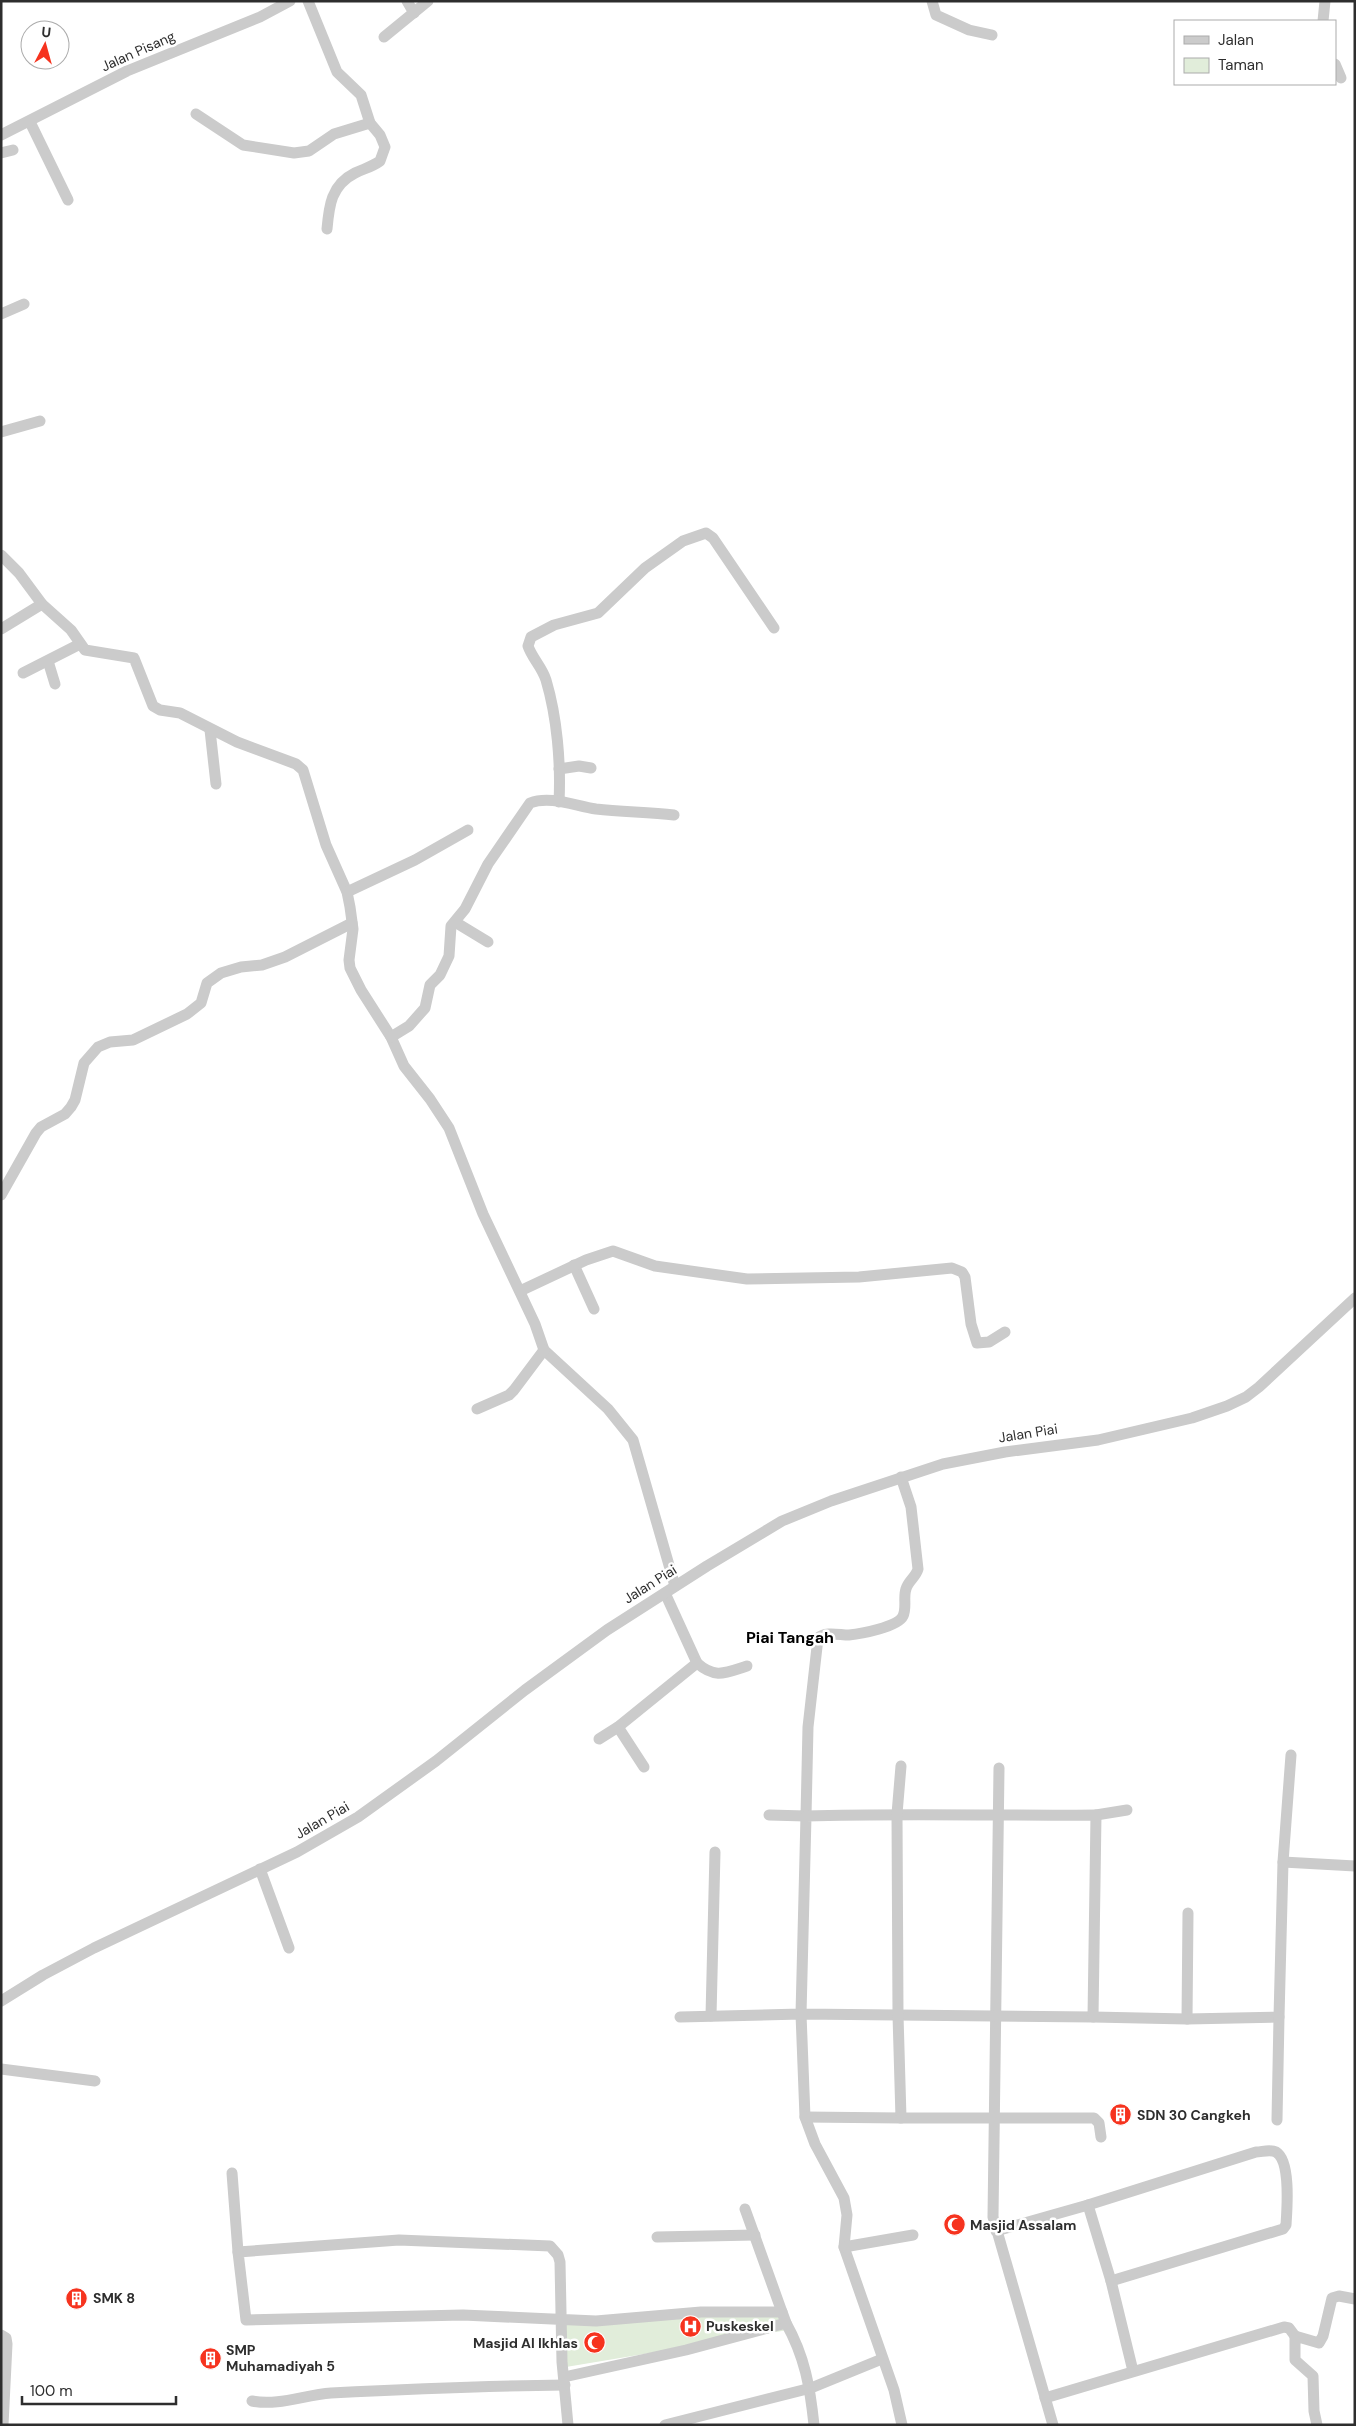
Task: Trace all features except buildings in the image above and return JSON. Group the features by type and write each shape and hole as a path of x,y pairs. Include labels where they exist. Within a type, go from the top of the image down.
{"street":[{"name":"Jalan Pisang","path":"1,135 30,122 127,71 260,17 290,1"},
{"path":"308,1 338,72 361,95 370,122 384,140 385,152 375,165 348,177 336,189 329,204 327,229"},
{"path":"407,1 414,13"},
{"path":"384,37 428,1"},
{"path":"932,1 936,16 969,30 992,35"},
{"path":"1323,20 1325,1"},
{"path":"1336,66 1341,78"},
{"path":"196,114 243,144 294,153 309,151 334,134 370,122"},
{"path":"30,122 68,200"},
{"path":"1,154 13,150"},
{"path":"1,314 24,304"},
{"path":"1,432 40,421"},
{"path":"559,802 559,769 548,688 541,666 528,646 531,637 539,631 598,612 645,568 683,541 706,533 713,538 774,628"},
{"path":"1,555 19,573 42,604 65,624 85,650 134,658 153,706 160,710 180,713 210,730 296,764 303,770 326,845 347,892 352,923 350,968 360,990 391,1037 404,1066 430,1099 449,1128 483,1214 520,1291 544,1350 608,1409 633,1440 670,1590 697,1663 706,1671 714,1674 725,1673 747,1666"},
{"path":"1,629 42,604"},
{"path":"23,673 80,644"},
{"path":"48,661 55,684"},
{"path":"210,730 216,784"},
{"path":"559,769 579,766 591,768"},
{"path":"391,1037 409,1026 425,1008 430,985 440,975 448,956 451,926 465,909 488,864 516,824 525,807 535,801 559,802 598,809 674,815"},
{"path":"347,892 414,860 468,830"},
{"path":"455,922 488,942"},
{"path":"1,1195 36,1133 41,1127 66,1114 71,1107 84,1063 98,1047 110,1042 133,1040 187,1014 201,1003 207,983 221,973 241,966 262,965 285,957 352,923"},
{"path":"520,1291 574,1265 613,1251 655,1266 764,1280 859,1277 952,1268 958,1269 965,1277 971,1324 977,1343 989,1342 1006,1332"},
{"path":"574,1265 594,1309"},
{"name":"Jalan Piai","path":"1,2002 43,1975 94,1948 297,1852 358,1817 436,1761 573,1654 628,1616 782,1522 831,1501 901,1477 967,1458 1098,1440 1192,1418 1227,1406 1246,1397 1259,1387 1355,1298"},
{"path":"477,1409 509,1395 527,1376 544,1350"},
{"path":"901,1477 911,1507 918,1572 906,1587 904,1614 898,1621 874,1630 849,1635 823,1634 818,1638 808,1727 801,2014 805,2117 815,2144 844,2198 847,2215 844,2247 899,2406 902,2425"},
{"path":"599,1739 618,1727 697,1663"},
{"path":"618,1727 644,1767"},
{"path":"1277,2120 1283,1862 1291,1755"},
{"path":"901,1766 897,1814 898,2015 901,2118"},
{"path":"999,1768 994,2018 993,2217 1053,2425"},
{"path":"768,1815 1096,1815 1127,1810"},
{"path":"1093,2017 1096,1815"},
{"path":"711,2016 715,1852"},
{"path":"1283,1862 1355,1866"},
{"path":"260,1869 289,1948"},
{"path":"1187,2019 1188,1913"},
{"path":"680,2017 801,2014 994,2018 1093,2017 1187,2019 1280,2017"},
{"path":"1,2068 95,2081"},
{"path":"805,2117 1094,2118 1099,2122 1101,2137"},
{"path":"996,2232 1256,2152 1271,2150 1282,2159 1288,2190 1286,2225 1283,2229 1111,2281"},
{"path":"232,2173 238,2252 246,2320 463,2315 596,2321 701,2312 782,2312"},
{"path":"1088,2205 1111,2281 1134,2371"},
{"path":"745,2209 786,2323 799,2349 811,2388 814,2425"},
{"path":"844,2247 913,2235"},
{"path":"657,2238 755,2236"},
{"path":"238,2252 399,2240 544,2245 554,2249 558,2255 562,2362 568,2425"},
{"path":"1295,2336 1319,2343 1323,2336 1332,2298 1339,2296 1355,2299"},
{"path":"252,2401 283,2402 317,2394 564,2381 786,2323"},
{"path":"1045,2398 1284,2327 1290,2329 1295,2336 1295,2360 1314,2376 1314,2411 1318,2425"},
{"path":"1,2335 6,2338 7,2344 3,2425"},
{"path":"665,2425 811,2388 882,2359"}],"green space":[{"path":"780,2314 788,2330 566,2367 563,2325 701,2315"}],"place":[{"name":"SDN 30 Cangkeh","path":"1121,2115"},
{"name":"Masjid Assalam","path":"954,2225"},
{"name":"SMK 8","path":"77,2298"},
{"name":"Puskeskel","path":"690,2326"},
{"name":"Masjid Al Ikhlas","path":"594,2343"},
{"name":"SMP Muhamadiyah 5","path":"210,2358"}],"district":[{"name":"Piai Tangah","path":"790,1637"}]}
